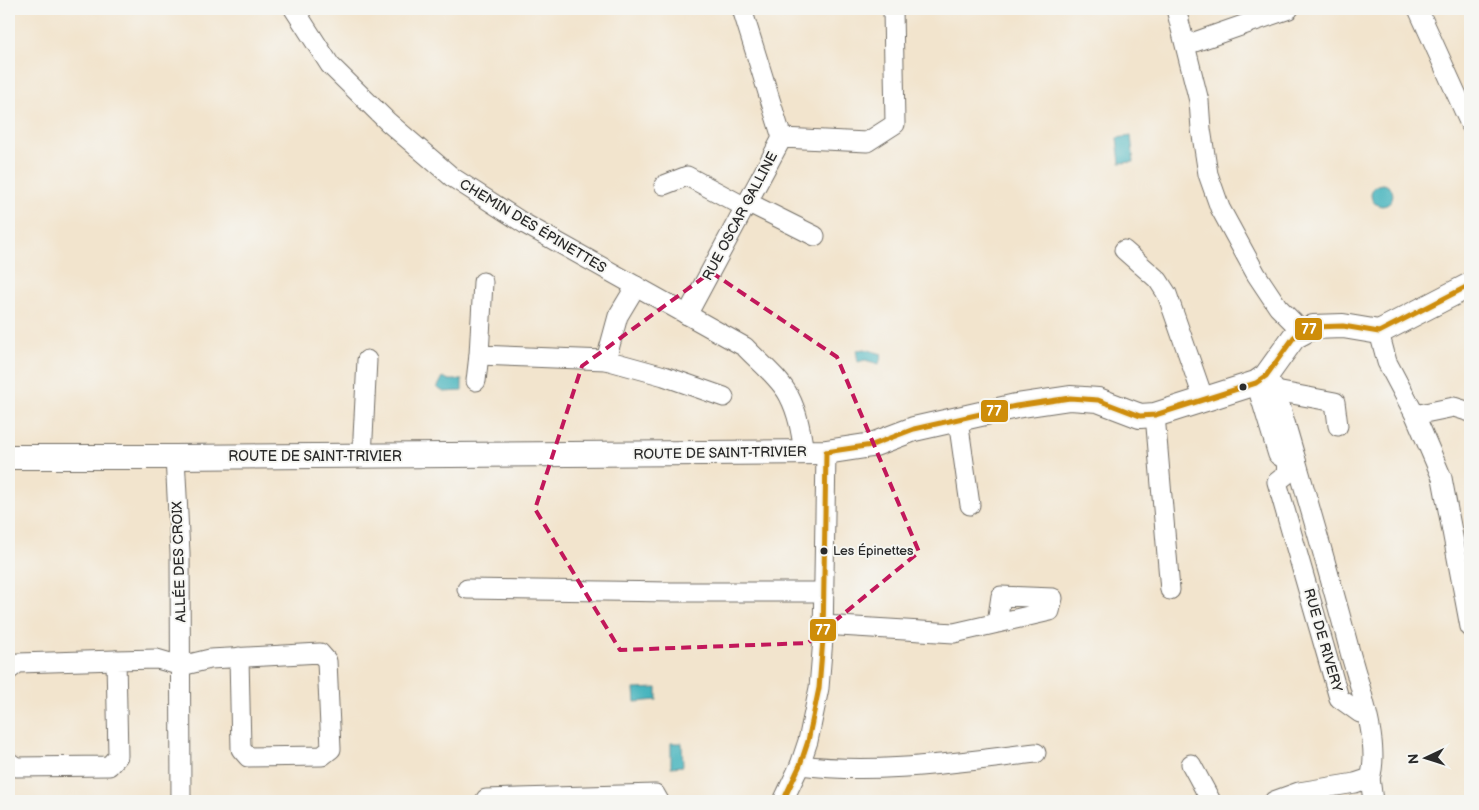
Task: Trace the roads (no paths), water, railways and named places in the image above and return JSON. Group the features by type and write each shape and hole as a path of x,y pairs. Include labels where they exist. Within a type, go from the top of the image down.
{"main road":[{"path":"1266,383 1294,337 1312,327 1342,326 1379,332 1470,285"},
{"name":"ROUTE DE SAINT-TRIVIER","path":"9,457 175,458 815,452 872,445 914,429 1016,406 1070,398 1098,400 1140,416 1154,416 1266,383"}],"street":[{"name":"CHEMIN DES ÉPINETTES","path":"294,9 330,65 388,122 452,177 525,224 744,347 772,374 788,394 815,452"},
{"path":"742,9 782,138"},
{"name":"RUE OSCAR GALLINE","path":"687,315 782,138 867,142 895,124 893,9"},
{"path":"1176,9 1199,101 1208,174 1220,208 1256,274 1278,307 1303,332"},
{"path":"1186,45 1289,9"},
{"path":"1418,9 1470,124"},
{"path":"664,185 687,176 815,236"},
{"path":"1124,250 1158,280 1167,294 1204,400"},
{"path":"476,381 483,282"},
{"path":"606,360 618,316 636,286"},
{"path":"1379,332 1387,362 1415,415 1442,478 1470,627"},
{"path":"479,355 606,360 664,376 724,398"},
{"path":"362,456 367,360"},
{"path":"1266,383 1335,402 1338,426"},
{"name":"RUE DE RIVERY","path":"1266,383 1278,455 1290,458"},
{"path":"1415,415 1454,407 1470,412"},
{"path":"1154,416 1170,590"},
{"path":"958,420 970,505"},
{"path":"783,801 800,765 808,741 819,688 824,587 815,452"},
{"name":"ALLÉE DES CROIX","path":"175,458 180,553 181,801"},
{"name":"RUE DE RIVERY","path":"1290,458 1287,474 1277,482 1298,552 1316,602 1337,677 1339,698 1360,713 1366,712"},
{"name":"RUE DE RIVERY","path":"1290,458 1320,545 1370,728 1373,769 1370,778 1373,801"},
{"path":"1298,552 1320,545"},
{"path":"529,581 824,587"},
{"path":"467,589 671,592 824,587"},
{"path":"823,625 954,633 997,623"},
{"path":"9,670 18,663 157,659 181,666 210,659 239,657 320,653 327,661 331,749 322,756 248,757 240,749 239,657"},
{"path":"9,762 16,767 109,766 118,756 116,660"},
{"path":"800,765 833,768 917,766 1036,753"},
{"path":"1191,764 1211,801"},
{"path":"1274,801 1299,792 1355,783 1370,778"},
{"path":"484,801 486,799 655,794 660,801"}],"water":[{"path":"1131,136 1134,162 1120,163 1117,138"},
{"path":"1382,184 1390,187 1393,195 1390,203 1382,206 1374,203 1371,195 1374,187"},
{"path":"865,349 882,354 879,364 865,360 858,362 856,350"},
{"path":"443,377 449,380 462,380 462,391 444,392 437,388"},
{"path":"657,688 657,700 635,702 634,689"},
{"path":"671,743 682,743 683,766 671,767"}],"place":[{"name":"Les Épinettes","path":"824,551"}]}
